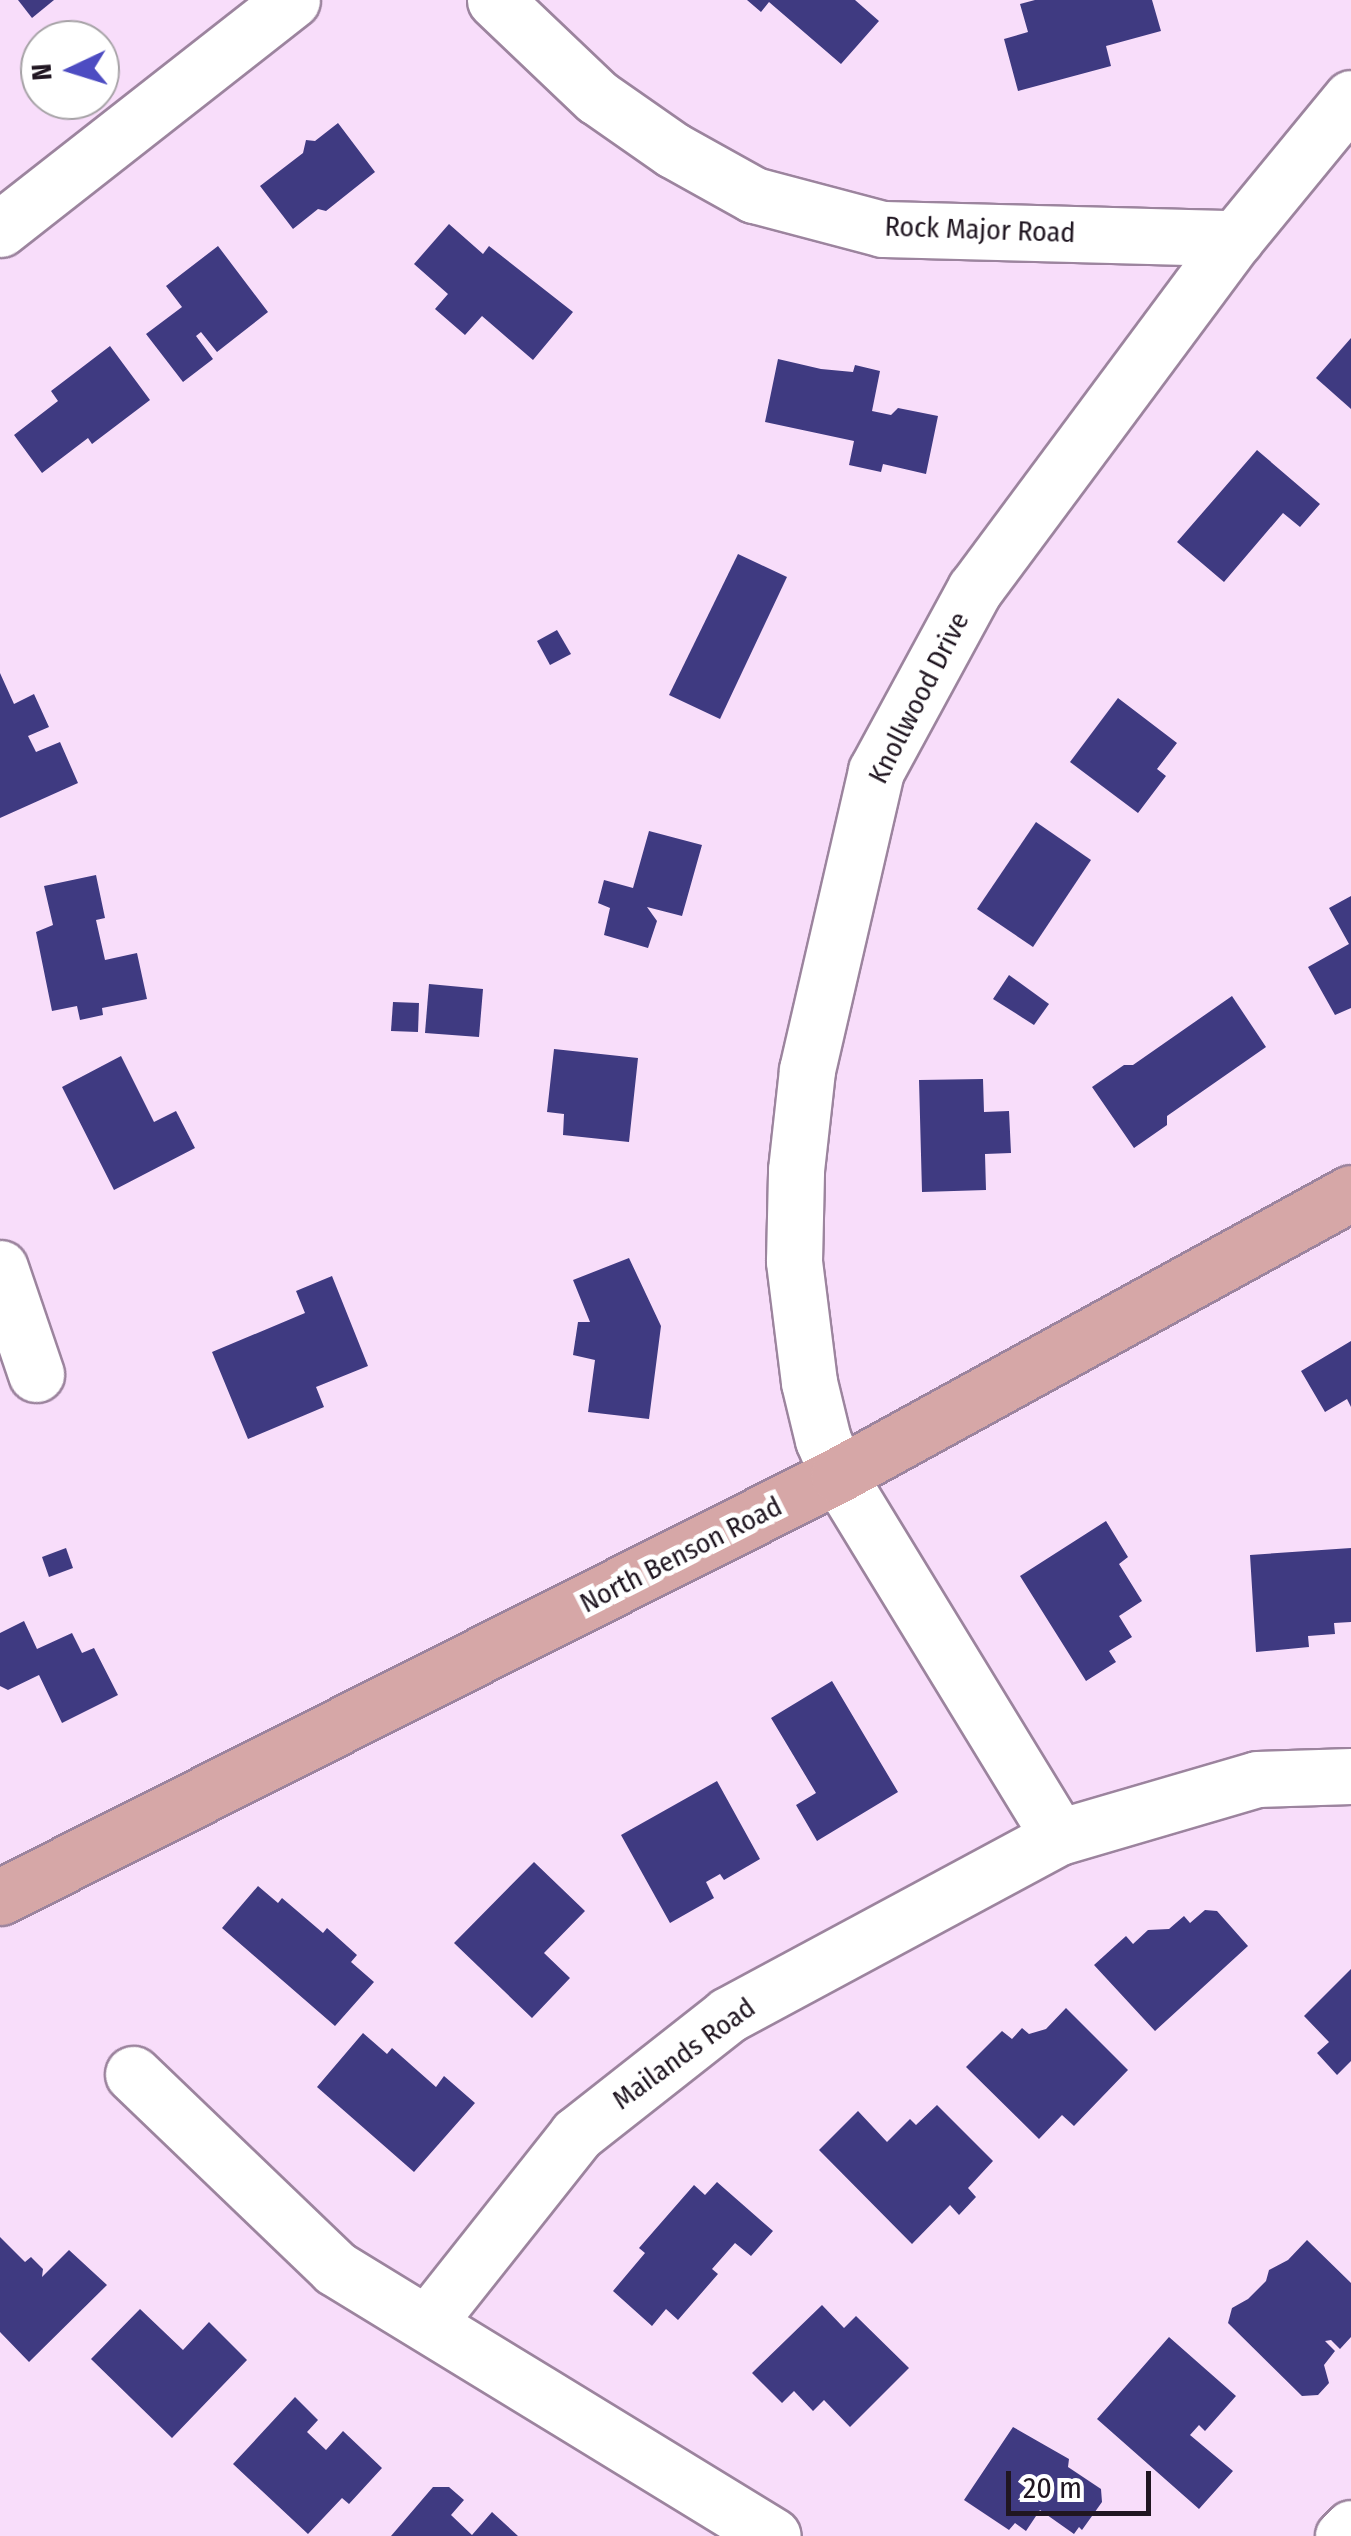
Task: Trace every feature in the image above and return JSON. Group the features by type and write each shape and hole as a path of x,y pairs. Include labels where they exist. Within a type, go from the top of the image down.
{"main road":[{"name":"North Benson Road","path":"0,1897 838,1475 1351,1193"}],"street":[{"path":"0,229 292,0"},
{"name":"Rock Major Road","path":"495,0 596,97 673,150 754,195 882,230 1236,238"},
{"name":"Knollwood Drive","path":"838,1475 823,1440 809,1382 794,1261 796,1170 806,1070 876,771 975,589 1236,238 1351,98"},
{"path":"0,1268 36,1374"},
{"path":"838,1475 1059,1837"},
{"name":"Mailands Road","path":"428,2322 576,2134 728,2015 1059,1837 1257,1778 1351,1776"},
{"path":"133,2074 335,2268 773,2536"},
{"path":"1343,2536 1351,2528"}],"building":[{"path":"18,0 54,0 32,18"},
{"path":"747,0 855,0 879,21 841,64 769,2 761,12"},
{"path":"1035,0 1152,0 1161,31 1106,46 1111,66 1018,91 1004,39 1028,32 1020,4"},
{"path":"338,123 375,172 326,211 318,209 293,229 260,186 303,153 306,140 315,141"},
{"path":"449,224 483,254 489,246 573,312 533,360 482,316 465,335 435,309 448,294 414,264"},
{"path":"218,246 268,312 217,352 201,332 196,336 213,359 183,382 146,334 182,307 166,286"},
{"path":"1351,338 1351,409 1316,378"},
{"path":"110,346 150,400 92,444 88,438 42,473 14,435 58,401 51,391"},
{"path":"778,359 821,369 853,372 855,365 880,371 872,411 891,415 898,408 938,416 926,474 883,464 881,472 849,465 854,441 765,422"},
{"path":"1257,450 1320,504 1300,527 1283,513 1224,582 1177,542"},
{"path":"738,554 787,577 720,719 669,695"},
{"path":"557,630 571,654 550,665 537,641"},
{"path":"0,673 14,704 34,694 49,727 28,736 36,752 60,742 78,783 0,818"},
{"path":"1118,698 1177,743 1157,769 1166,776 1138,813 1070,762"},
{"path":"1036,822 1091,860 1033,947 977,909"},
{"path":"649,831 702,845 682,916 647,907 657,921 648,948 604,935 610,908 598,903 604,880 633,888"},
{"path":"96,875 105,918 96,920 105,960 137,953 147,999 102,1008 103,1015 80,1020 77,1006 52,1011 36,932 53,925 44,886"},
{"path":"1351,896 1351,1008 1335,1015 1308,967 1349,944 1329,908"},
{"path":"1009,975 1049,1004 1034,1025 993,999"},
{"path":"429,984 483,989 479,1037 425,1033"},
{"path":"1232,996 1266,1047 1167,1116 1167,1125 1134,1148 1092,1087 1124,1065 1133,1065"},
{"path":"393,1002 419,1003 418,1032 391,1031"},
{"path":"554,1049 638,1058 629,1142 563,1135 564,1114 547,1112"},
{"path":"121,1056 154,1122 176,1111 195,1148 114,1190 62,1087"},
{"path":"983,1079 984,1112 1009,1111 1011,1153 985,1154 986,1190 922,1192 919,1080"},
{"path":"629,1258 661,1326 649,1419 588,1412 595,1360 573,1355 578,1322 590,1322 573,1280"},
{"path":"332,1276 368,1366 316,1387 324,1407 248,1439 212,1352 305,1313 296,1291"},
{"path":"1351,1341 1351,1407 1347,1399 1325,1412 1301,1371"},
{"path":"1106,1521 1128,1557 1119,1564 1142,1601 1119,1616 1132,1637 1109,1651 1116,1662 1086,1681 1020,1576"},
{"path":"66,1548 73,1568 49,1577 42,1557"},
{"path":"1351,1548 1351,1622 1334,1623 1335,1634 1308,1636 1309,1647 1256,1652 1250,1555"},
{"path":"24,1621 37,1649 72,1633 82,1653 94,1648 118,1695 62,1723 39,1675 8,1690 0,1686 0,1633"},
{"path":"832,1681 898,1792 817,1841 796,1805 816,1793 771,1718"},
{"path":"717,1781 760,1859 724,1880 720,1874 706,1882 714,1898 670,1923 621,1835"},
{"path":"534,1862 585,1911 544,1953 570,1978 532,2018 454,1943"},
{"path":"258,1886 278,1903 282,1898 323,1933 327,1928 357,1955 351,1962 374,1982 335,2026 222,1928"},
{"path":"1205,1910 1217,1911 1248,1946 1155,2031 1094,1965 1126,1936 1133,1944 1148,1930 1169,1929 1184,1916 1190,1923"},
{"path":"1351,1969 1351,2061 1337,2075 1317,2053 1329,2042 1304,2016"},
{"path":"1066,2008 1128,2070 1074,2126 1062,2115 1039,2139 966,2067 1002,2031 1012,2039 1022,2028 1029,2034 1046,2029"},
{"path":"363,2033 387,2054 392,2048 436,2087 444,2076 475,2103 414,2172 317,2087"},
{"path":"937,2105 993,2161 968,2188 976,2197 959,2215 950,2205 912,2244 819,2150 858,2111 887,2142 910,2119 916,2125"},
{"path":"717,2182 773,2231 751,2256 735,2243 712,2269 718,2274 678,2320 666,2309 652,2326 613,2291 645,2253 639,2248 694,2185 705,2195"},
{"path":"0,2237 25,2262 31,2257 43,2269 42,2277 69,2250 107,2285 29,2362 0,2332"},
{"path":"1307,2240 1351,2283 1351,2337 1340,2349 1331,2340 1325,2341 1335,2351 1324,2365 1329,2383 1318,2395 1302,2396 1228,2323 1232,2308 1248,2299 1266,2281 1269,2270 1288,2260"},
{"path":"822,2305 844,2328 856,2316 909,2368 850,2427 824,2400 813,2411 794,2391 782,2403 752,2373"},
{"path":"140,2309 183,2350 209,2322 247,2360 172,2438 91,2359"},
{"path":"1169,2337 1236,2396 1205,2431 1199,2425 1190,2435 1233,2471 1199,2509 1097,2419"},
{"path":"295,2397 318,2420 307,2432 326,2450 343,2431 382,2468 349,2504 342,2498 308,2534 233,2464"},
{"path":"1013,2427 1069,2459 1068,2467 1101,2489 1102,2502 1082,2530 1079,2527 1074,2534 1040,2510 1026,2531 1015,2523 1009,2530 964,2500"},
{"path":"433,2487 449,2487 464,2500 451,2515 472,2535 492,2512 518,2536 391,2536"}]}
